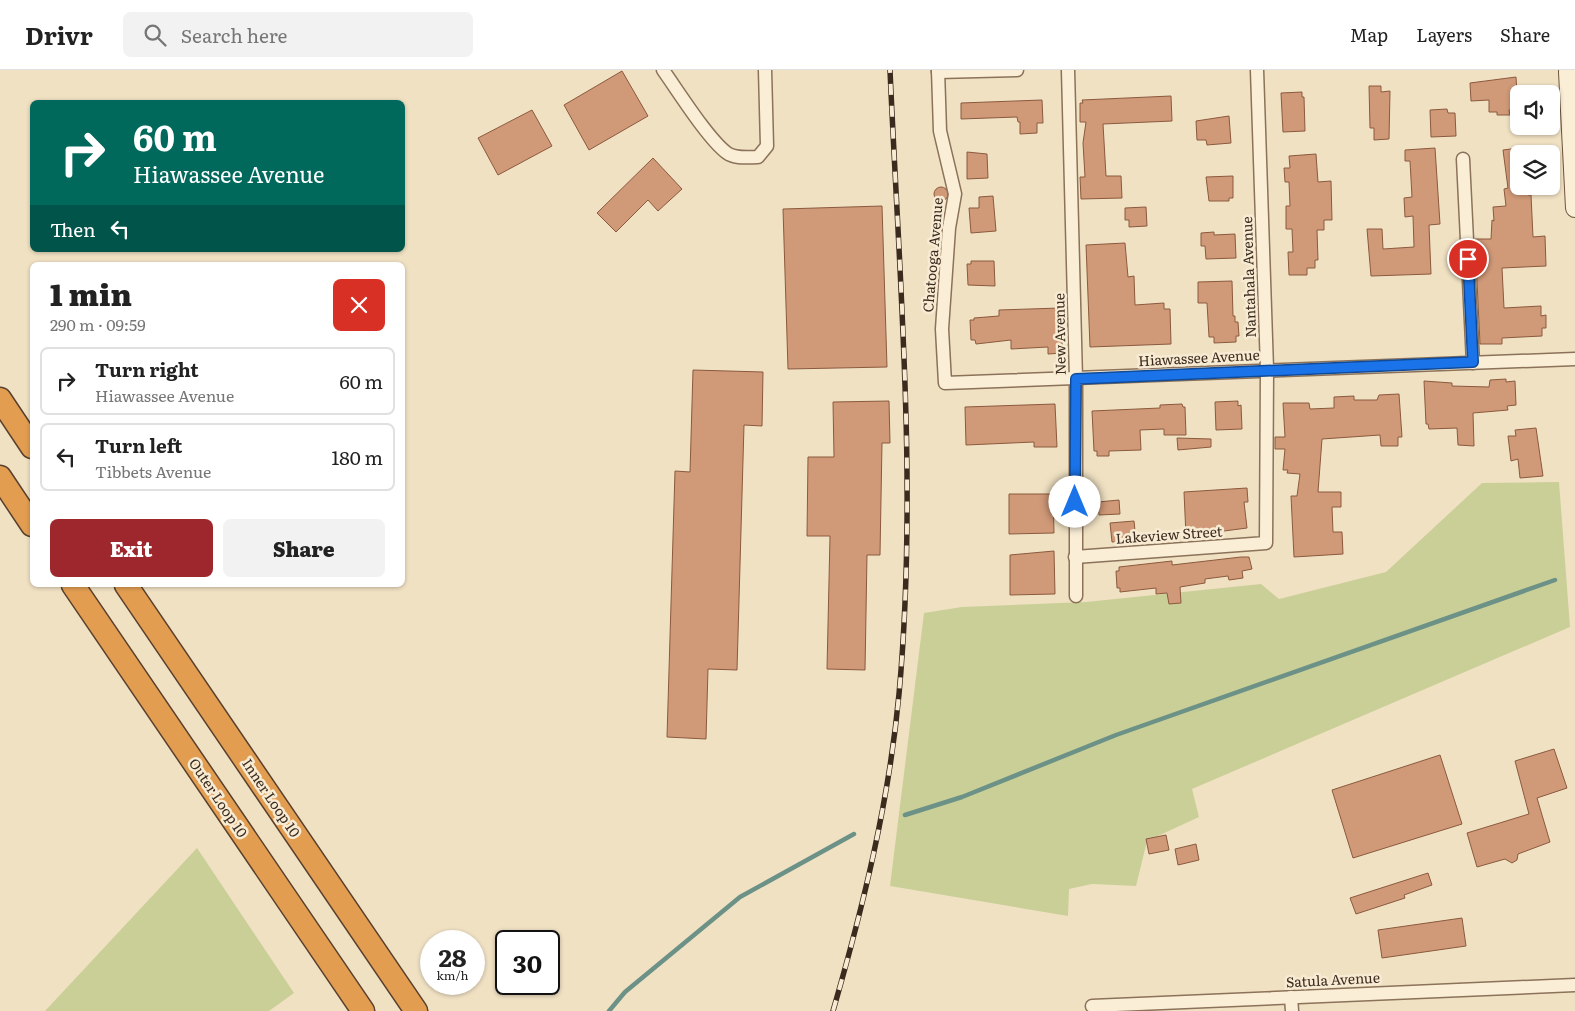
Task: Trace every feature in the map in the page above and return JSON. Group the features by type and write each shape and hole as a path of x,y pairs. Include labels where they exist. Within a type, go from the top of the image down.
{"highway":[{"path":"0,399 30,444"},
{"path":"0,477 30,522"},
{"name":"Outer Loop 10","path":"74,587 363,1011"},
{"name":"Inner Loop 10","path":"127,587 416,1011"}],"street":[{"path":"663,70 713,138 728,153 737,156 758,157 767,146 766,70"},
{"path":"938,71 1018,70"},
{"name":"New Avenue","path":"1068,70 1076,379 1076,596"},
{"name":"Nantahala Avenue","path":"1257,70 1267,369 1266,543"},
{"name":"Chatooga Avenue","path":"938,71 940,132 955,194 949,228 942,329 945,383"},
{"path":"1568,71 1575,208"},
{"path":"1464,159 1473,362"},
{"name":"Hiawassee Avenue","path":"945,383 1076,379 1267,369 1575,359"},
{"name":"Lakeview Street","path":"1075,557 1266,543"},
{"name":"Satula Avenue","path":"1092,1006 1575,984"},
{"path":"1291,997 1292,1011"}],"green space":[{"path":"1559,482 1570,627 1192,789 1199,817 1147,841 1136,886 1092,884 1069,889 1068,916 890,886 924,613 962,607 1086,602 1261,584 1279,599 1386,572 1482,483"},
{"path":"197,848 294,993 269,1011 45,1011"}],"building":[{"path":"622,71 648,116 589,150 564,105"},
{"path":"1516,77 1516,85 1510,85 1510,115 1497,115 1497,112 1489,112 1489,100 1471,101 1470,83"},
{"path":"1369,86 1381,86 1381,92 1390,91 1389,139 1374,140 1374,128 1370,128"},
{"path":"1302,92 1302,97 1304,97 1305,131 1283,132 1281,93"},
{"path":"1171,96 1172,121 1103,124 1106,176 1121,176 1122,198 1081,199 1080,177 1085,177 1083,143 1086,122 1080,122 1080,103 1083,103 1082,100"},
{"path":"1042,100 1043,123 1037,123 1037,133 1020,134 1020,122 1018,122 1017,117 961,119 961,103"},
{"path":"1447,109 1448,113 1455,113 1456,136 1431,137 1430,110"},
{"path":"532,110 552,146 498,175 478,138"},
{"path":"1229,116 1231,143 1207,145 1206,140 1197,140 1196,121"},
{"path":"1435,148 1440,224 1429,225 1431,274 1371,276 1367,229 1382,229 1383,249 1414,247 1413,216 1405,217 1404,198 1412,197 1410,161 1405,161 1405,150"},
{"path":"1510,149 1510,195 1531,195 1533,237 1545,236 1546,266 1502,268 1504,308 1541,306 1541,316 1546,315 1546,328 1542,328 1542,336 1502,338 1502,344 1480,344 1475,239 1491,239 1492,220 1494,221 1493,207 1506,206 1504,189 1508,188 1503,150"},
{"path":"967,152 987,154 988,178 967,179"},
{"path":"1316,154 1318,182 1331,181 1332,220 1324,220 1324,230 1317,230 1318,260 1315,260 1315,268 1307,268 1307,275 1289,275 1288,252 1293,252 1292,229 1286,229 1286,206 1290,206 1289,182 1285,182 1284,168 1290,168 1289,156"},
{"path":"653,158 682,189 658,211 648,200 616,232 597,213"},
{"path":"1233,176 1233,198 1229,198 1229,201 1209,201 1206,177"},
{"path":"941,187 946,189 948,194 946,199 941,201 936,199 934,194 936,189"},
{"path":"993,196 996,231 971,233 969,208 979,208 979,197"},
{"path":"882,206 887,367 788,369 783,209"},
{"path":"1146,207 1147,226 1129,227 1129,220 1125,220 1125,208"},
{"path":"1214,232 1214,235 1235,234 1236,258 1206,259 1205,246 1201,246 1201,233"},
{"path":"1125,243 1128,277 1134,276 1135,305 1164,303 1164,309 1170,309 1171,344 1090,347 1086,245"},
{"path":"971,261 994,261 995,286 968,285 967,264 971,264"},
{"path":"1232,281 1233,316 1235,316 1235,322 1238,322 1239,336 1236,336 1236,342 1214,343 1214,337 1209,337 1207,303 1198,303 1198,282"},
{"path":"1060,308 1063,353 1048,354 1048,347 1011,349 1011,340 976,344 975,340 971,340 970,320 974,320 974,318 999,316 999,310"},
{"path":"693,370 763,372 762,426 744,425 737,670 708,669 706,739 667,737 675,471 690,472"},
{"path":"1506,379 1506,382 1515,381 1516,405 1507,406 1508,410 1473,413 1474,446 1458,445 1457,428 1429,429 1428,424 1426,424 1424,381 1452,383 1452,386 1489,387 1490,380"},
{"path":"1399,394 1402,437 1398,437 1398,446 1381,446 1380,435 1322,439 1318,492 1341,492 1341,507 1332,507 1333,532 1342,532 1343,554 1294,557 1291,496 1297,496 1300,474 1287,473 1288,470 1283,470 1285,449 1275,449 1275,437 1285,437 1283,403 1309,403 1310,409 1334,408 1334,397 1354,396 1354,400 1377,400 1379,395"},
{"path":"889,401 890,443 882,443 880,555 867,555 865,670 827,669 830,536 807,536 808,457 834,457 833,402"},
{"path":"1238,401 1238,406 1241,405 1242,429 1216,430 1215,402"},
{"path":"1055,404 1057,447 1034,447 1034,442 966,445 965,407"},
{"path":"1182,404 1185,407 1186,435 1164,435 1164,429 1140,430 1141,450 1109,451 1109,456 1097,456 1097,451 1094,451 1092,411 1160,408 1160,405"},
{"path":"1536,428 1543,476 1520,478 1518,459 1511,461 1508,436 1516,436 1515,430"},
{"path":"1177,438 1211,439 1211,447 1178,450"},
{"path":"1247,488 1248,502 1244,502 1247,528 1186,536 1184,492"},
{"path":"1009,494 1053,494 1054,533 1009,534"},
{"path":"1119,500 1120,514 1099,515 1098,502"},
{"path":"1134,521 1136,540 1112,542 1110,523"},
{"path":"1054,551 1055,594 1010,595 1010,555"},
{"path":"1249,557 1252,569 1242,571 1243,578 1229,580 1228,576 1205,579 1205,583 1180,587 1181,603 1169,604 1167,593 1156,594 1156,588 1120,592 1120,588 1117,588 1116,571 1119,571 1119,567 1172,561 1172,565"},
{"path":"1554,749 1567,788 1537,798 1550,842 1518,854 1517,860 1512,863 1505,859 1477,867 1467,833 1529,814 1515,761"},
{"path":"1440,755 1462,824 1353,858 1332,790"},
{"path":"1166,835 1169,850 1149,854 1146,839"},
{"path":"1196,844 1199,860 1178,865 1175,849"},
{"path":"1428,873 1432,885 1404,895 1405,898 1356,914 1350,898"},
{"path":"1462,918 1466,946 1382,958 1378,930"}],"waterway":[{"path":"905,815 962,797 1116,735 1555,580"},
{"path":"609,1011 625,992 740,897 854,834"}],"railway":[{"path":"833,1011 855,933 882,814 895,734 904,616 907,460 902,304 890,70"}],"route":[{"path":"1075,502 1076,379 1267,369 1473,362 1468,259"}]}
